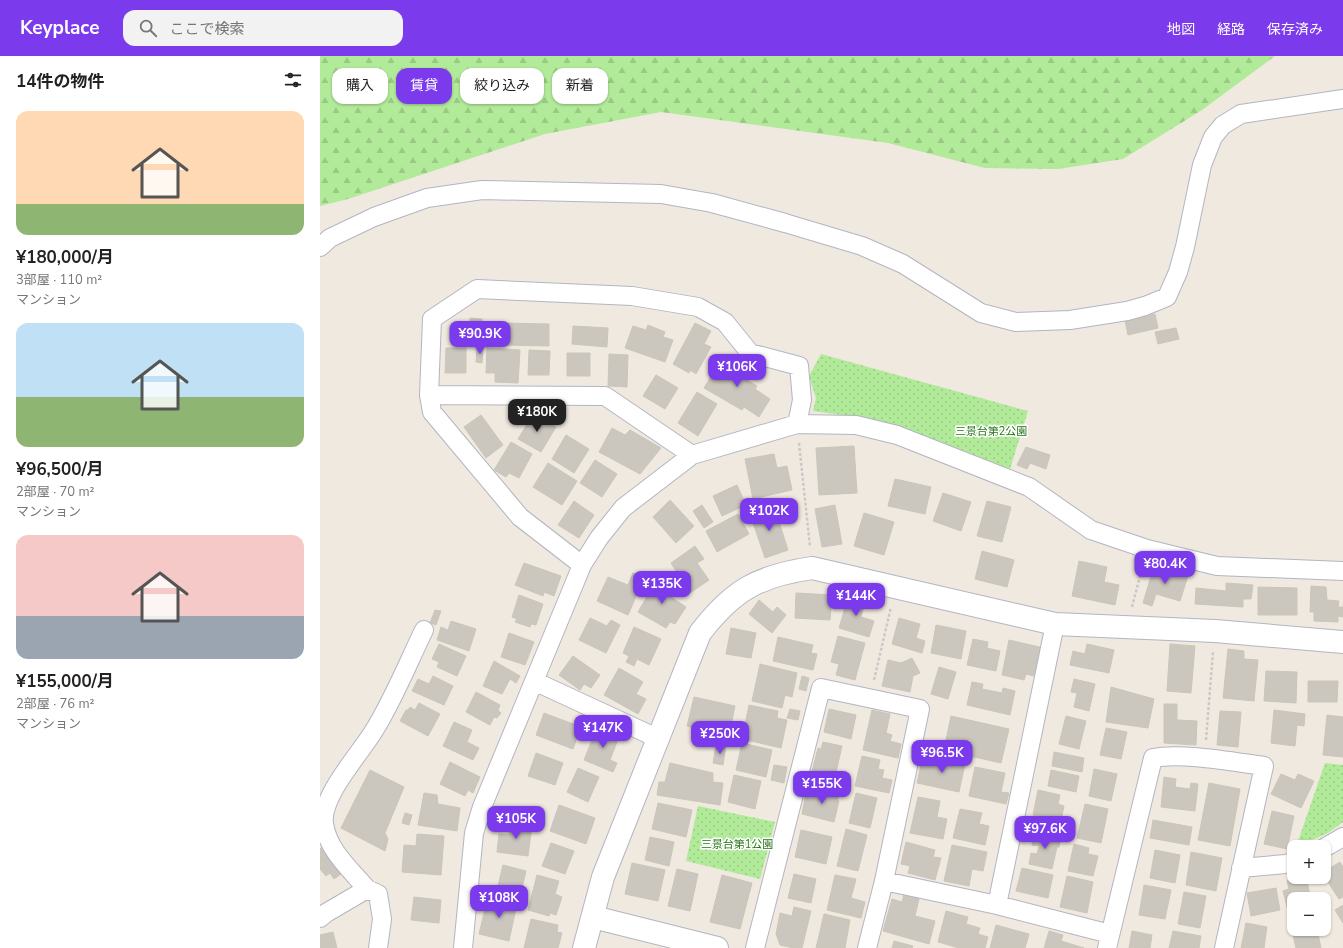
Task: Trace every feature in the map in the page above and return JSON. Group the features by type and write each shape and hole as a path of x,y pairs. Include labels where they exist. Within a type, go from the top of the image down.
{"street":[{"path":"320,247 330,238 374,217 428,198 482,190 661,194 712,203 862,246 902,264 981,313 1016,322 1070,320 1139,308 1167,296 1178,272 1185,247 1202,165 1213,137 1223,125 1241,114 1343,99"},
{"path":"582,565 520,517 432,412 429,395 432,319 477,289 632,296 698,307 725,322 750,353 799,366 802,400 797,424"},
{"path":"429,395 605,396 692,455"},
{"path":"463,948 474,833 482,807 582,565 599,538 623,508 692,455 797,424 856,426 898,435 1029,487 1091,530 1147,549 1217,566 1343,571"},
{"path":"584,948 603,877 700,633 723,606 745,588 776,575 812,568 1054,624 1215,631 1343,642"},
{"path":"997,905 1054,624"},
{"path":"378,948 382,919 378,894 367,888 342,861 329,843 324,823 324,811 333,791 376,728 424,630"},
{"path":"534,681 657,738"},
{"path":"755,948 821,688 920,709 884,881 867,948"},
{"path":"884,881 997,905 1109,941 1153,758 1160,756 1204,759 1264,766 1224,948"},
{"path":"1331,844 1343,837"},
{"path":"1241,868 1287,864"},
{"path":"320,918 367,888"},
{"path":"593,917 694,946 717,948"}],"path":[{"path":"797,424 812,568"},
{"path":"1127,627 1147,549"},
{"path":"870,698 895,587"},
{"path":"1204,759 1215,631"}],"green space":[{"path":"320,56 1275,56 1202,110 1123,159 1058,169 985,168 888,143 661,112 545,134 348,199 320,206"},
{"name":"三景台第2公園","path":"821,354 1028,411 1010,469 913,433 863,418 813,411 816,398 809,376"},
{"path":"1325,763 1343,765 1343,822 1328,833 1312,840 1298,840"},
{"name":"三景台第1公園","path":"698,806 775,822 760,879 686,861"}],"building":[{"path":"1155,314 1158,328 1128,335 1125,321"},
{"path":"470,318 482,319 482,325 492,325 492,340 455,339 455,325 470,325"},
{"path":"505,323 549,324 549,346 504,345"},
{"path":"695,323 711,331 704,344 711,347 696,374 690,370 689,373 673,364"},
{"path":"648,325 665,332 663,337 673,340 665,362 625,348 633,326 646,330"},
{"path":"573,326 608,328 607,347 572,344"},
{"path":"1176,328 1179,339 1158,344 1155,332"},
{"path":"477,347 483,347 482,363 476,362"},
{"path":"446,348 466,348 466,373 445,373"},
{"path":"487,348 520,350 518,383 495,382 495,373 486,373"},
{"path":"529,350 550,351 549,375 528,375"},
{"path":"567,353 590,353 590,376 567,376"},
{"path":"609,354 628,355 627,387 608,386"},
{"path":"730,360 749,372 745,379 757,386 755,389 770,399 759,417 744,407 742,410 704,388 719,363 725,367"},
{"path":"656,375 678,388 665,409 643,396"},
{"path":"697,392 717,404 698,436 678,423"},
{"path":"534,413 556,427 541,452 518,439"},
{"path":"481,415 503,445 486,458 464,427"},
{"path":"612,428 625,435 630,430 661,448 640,474 599,452"},
{"path":"566,435 589,449 574,473 552,459"},
{"path":"511,442 532,454 519,478 509,473 506,477 494,470"},
{"path":"854,446 857,493 819,495 816,448"},
{"path":"1026,447 1050,455 1046,469 1030,463 1027,469 1017,465"},
{"path":"774,454 777,468 787,466 792,490 753,499 745,459"},
{"path":"595,460 617,474 602,497 580,483"},
{"path":"548,463 577,481 562,505 533,487"},
{"path":"895,479 931,487 925,514 888,506"},
{"path":"737,485 746,505 722,516 713,496"},
{"path":"943,493 971,502 961,531 933,521"},
{"path":"670,500 694,526 676,543 653,517"},
{"path":"574,501 594,515 579,538 558,525"},
{"path":"987,501 1011,507 1002,542 977,536"},
{"path":"702,505 713,522 704,528 693,511"},
{"path":"835,505 842,544 822,547 815,509"},
{"path":"774,506 788,550 765,558 750,514"},
{"path":"864,513 894,522 884,555 854,546"},
{"path":"738,514 749,534 717,552 706,531"},
{"path":"695,546 704,559 697,563 709,580 690,593 671,563"},
{"path":"982,551 1014,560 1007,587 975,579"},
{"path":"1079,561 1107,567 1104,582 1119,585 1115,605 1072,596"},
{"path":"524,563 561,576 554,596 544,592 543,596 515,585"},
{"path":"1154,566 1188,576 1180,601 1156,594 1152,606 1143,603"},
{"path":"633,573 644,578 628,615 597,601 608,577 628,585"},
{"path":"659,576 671,583 665,593 686,607 675,624 670,622 666,628 638,612"},
{"path":"1226,583 1253,585 1251,599 1243,599 1243,607 1195,604 1196,588 1226,591"},
{"path":"1311,586 1326,587 1327,600 1339,601 1338,607 1343,607 1343,617 1338,616 1338,622 1314,621 1314,612 1310,612"},
{"path":"1258,587 1297,588 1297,615 1258,615"},
{"path":"796,593 832,595 830,620 795,618"},
{"path":"849,594 866,599 861,617 874,621 869,637 839,628"},
{"path":"519,595 543,604 536,625 531,624 530,627 515,622 517,619 512,617"},
{"path":"759,600 773,612 777,607 786,615 772,633 749,614"},
{"path":"435,610 441,611 436,625 430,623"},
{"path":"590,618 607,626 611,620 620,625 606,653 579,640"},
{"path":"899,618 920,624 916,638 925,641 922,653 892,644"},
{"path":"451,621 476,629 469,651 437,640 441,627 448,630"},
{"path":"936,625 966,631 961,659 931,653"},
{"path":"634,627 661,639 649,665 637,659 634,666 626,662 629,656 623,653"},
{"path":"731,628 756,633 751,658 726,654"},
{"path":"509,633 534,642 525,665 501,657"},
{"path":"838,636 865,643 855,680 836,675 839,664 831,662"},
{"path":"778,637 813,645 811,653 817,654 813,670 773,661"},
{"path":"973,639 988,642 987,648 1000,651 996,671 967,665"},
{"path":"1009,640 1044,648 1038,677 1026,674 1024,680 1002,675"},
{"path":"439,644 466,656 457,676 437,667 439,662 432,659"},
{"path":"1087,644 1114,650 1109,673 1070,665 1073,651 1085,654"},
{"path":"1170,644 1195,646 1191,693 1167,691"},
{"path":"1228,649 1244,651 1244,659 1258,660 1254,701 1223,698"},
{"path":"573,656 600,675 591,688 584,684 580,690 559,675"},
{"path":"912,658 920,673 913,676 910,692 882,686 888,660 901,663"},
{"path":"494,661 520,676 516,683 510,679 502,694 483,686"},
{"path":"760,664 797,673 792,697 785,695 782,708 752,701"},
{"path":"939,667 956,672 948,699 931,694"},
{"path":"619,668 643,682 636,694 646,699 638,714 604,695"},
{"path":"1266,671 1297,672 1296,703 1264,701"},
{"path":"433,676 453,686 444,705 412,691 418,679 429,684"},
{"path":"802,676 809,678 806,691 799,689"},
{"path":"1074,679 1095,684 1089,711 1074,707 1077,693 1071,692"},
{"path":"1308,681 1338,681 1337,702 1308,702"},
{"path":"972,682 983,684 982,689 1002,693 1003,688 1015,691 1010,715 967,705"},
{"path":"1111,687 1154,699 1148,728 1106,722"},
{"path":"476,692 500,705 498,710 501,713 497,718 494,717 490,725 466,712"},
{"path":"694,697 735,706 729,735 687,726"},
{"path":"419,703 440,714 428,736 400,721 406,710 410,707 415,710"},
{"path":"1164,704 1177,704 1177,720 1197,721 1196,745 1164,743"},
{"path":"749,705 778,711 777,718 787,720 781,748 742,739"},
{"path":"790,709 800,711 798,720 787,718"},
{"path":"829,709 856,715 851,739 824,732"},
{"path":"872,710 890,714 886,733 892,735 890,741 901,744 898,758 863,750"},
{"path":"1274,710 1305,714 1304,726 1297,725 1295,746 1271,743"},
{"path":"1220,711 1241,712 1238,747 1217,745"},
{"path":"544,713 581,727 573,749 536,735"},
{"path":"1327,715 1343,717 1343,757 1323,755"},
{"path":"951,716 1009,729 1001,763 961,754 963,744 946,740"},
{"path":"1066,716 1086,721 1079,749 1059,744"},
{"path":"454,722 472,730 467,742 479,748 473,760 443,746"},
{"path":"598,725 620,734 610,760 617,763 613,772 584,760"},
{"path":"1106,728 1127,732 1121,759 1100,755"},
{"path":"823,742 842,746 835,777 812,771 818,748 821,749"},
{"path":"742,743 772,750 766,777 736,770"},
{"path":"716,745 726,745 723,765 713,763"},
{"path":"1054,752 1084,758 1082,772 1052,766"},
{"path":"536,753 563,763 555,785 528,776"},
{"path":"862,756 880,760 878,769 884,770 882,778 892,780 889,793 855,786"},
{"path":"935,758 965,764 959,792 917,783 922,760 934,763"},
{"path":"450,762 480,777 473,793 468,790 465,796 440,784"},
{"path":"670,763 713,773 713,782 723,783 720,805 657,795 659,782 665,782"},
{"path":"774,765 787,767 784,783 771,780"},
{"path":"975,767 1005,773 1001,792 1009,793 1006,804 969,796"},
{"path":"578,768 599,777 588,802 567,792"},
{"path":"1094,769 1117,774 1111,801 1089,796"},
{"path":"370,770 404,787 385,833 388,839 385,851 341,828"},
{"path":"1051,770 1079,776 1076,792 1048,786"},
{"path":"1281,774 1295,780 1298,774 1314,781 1301,808 1271,794"},
{"path":"734,775 761,781 755,809 728,802"},
{"path":"1164,777 1176,779 1175,787 1190,789 1191,783 1198,784 1195,811 1161,807"},
{"path":"1209,783 1240,789 1230,846 1198,840"},
{"path":"834,789 842,791 837,800 839,801 834,822 802,814 806,793 821,797 822,790 828,792"},
{"path":"1038,790 1060,795 1058,804 1064,806 1059,830 1037,825 1039,816 1033,815"},
{"path":"424,793 437,795 438,804 460,808 457,831 418,825"},
{"path":"856,793 877,798 870,828 849,823"},
{"path":"918,797 940,801 937,817 947,819 943,839 910,833"},
{"path":"658,803 692,810 686,837 652,829"},
{"path":"1085,804 1108,809 1101,843 1077,838"},
{"path":"559,805 595,818 586,844 550,831"},
{"path":"960,809 982,813 979,824 989,826 985,845 953,838"},
{"path":"1272,811 1294,816 1289,840 1287,840 1287,849 1264,844"},
{"path":"405,813 412,815 409,825 402,823"},
{"path":"1153,820 1192,827 1189,845 1150,838"},
{"path":"510,823 532,826 528,856 497,852 499,834 509,835"},
{"path":"846,829 867,835 858,871 837,866"},
{"path":"801,830 832,837 826,864 795,857"},
{"path":"1045,833 1061,837 1052,869 1029,864 1031,853 1037,854 1039,846 1032,845 1034,834 1045,836"},
{"path":"417,834 444,836 441,875 402,872 404,845 416,846"},
{"path":"650,837 674,842 669,866 645,860"},
{"path":"906,842 935,850 933,857 941,858 935,880 908,873 910,866 901,864"},
{"path":"551,843 574,851 565,874 542,866"},
{"path":"1074,844 1089,848 1088,854 1098,856 1093,876 1068,871"},
{"path":"952,845 987,852 983,871 972,869 969,886 944,881"},
{"path":"322,847 341,874 334,879 330,873 326,876 320,869 320,849"},
{"path":"1155,850 1180,855 1175,883 1150,878"},
{"path":"1191,852 1222,858 1216,891 1186,885"},
{"path":"1340,862 1343,867 1343,897 1339,899 1329,884 1331,884 1331,868"},
{"path":"632,863 665,870 658,901 625,894"},
{"path":"503,865 526,871 521,892 498,886"},
{"path":"1022,868 1053,875 1048,898 1016,891"},
{"path":"677,869 698,874 690,911 668,906"},
{"path":"794,874 816,879 811,903 788,898"},
{"path":"537,875 559,881 555,894 562,897 556,915 550,913 549,916 528,910"},
{"path":"722,875 752,883 740,929 710,922"},
{"path":"835,875 856,879 851,898 865,902 861,918 827,910"},
{"path":"1067,876 1093,882 1087,913 1060,907"},
{"path":"1288,884 1308,884 1309,892 1287,892 1287,906 1283,891 1289,889"},
{"path":"1144,885 1171,890 1165,919 1139,915"},
{"path":"1276,888 1280,910 1251,916 1247,893"},
{"path":"1184,892 1206,896 1200,928 1178,924"},
{"path":"904,894 919,899 915,916 935,921 929,944 883,931 892,899 902,902"},
{"path":"498,895 518,899 509,941 479,934 486,905 495,907"},
{"path":"414,897 441,900 439,923 411,920"},
{"path":"1343,905 1343,923 1335,910"},
{"path":"794,907 811,911 802,948 793,948 780,945 776,934 780,913 792,916"},
{"path":"946,911 968,917 966,924 980,928 978,934 988,937 985,948 959,948 938,942"},
{"path":"824,914 850,920 845,948 816,948"},
{"path":"531,919 558,925 557,932 562,933 558,948 524,948"},
{"path":"1246,923 1267,927 1264,948 1241,948"},
{"path":"996,925 1029,934 1025,948 990,948"},
{"path":"1049,931 1063,935 1061,941 1084,948 1044,948"},
{"path":"1132,931 1152,935 1150,948 1129,948"},
{"path":"1173,931 1201,936 1199,948 1169,948"},
{"path":"333,932 337,948 320,948 320,935"},
{"path":"1293,936 1318,936 1321,948 1296,948"},
{"path":"894,941 913,946 912,948 892,948"}]}
